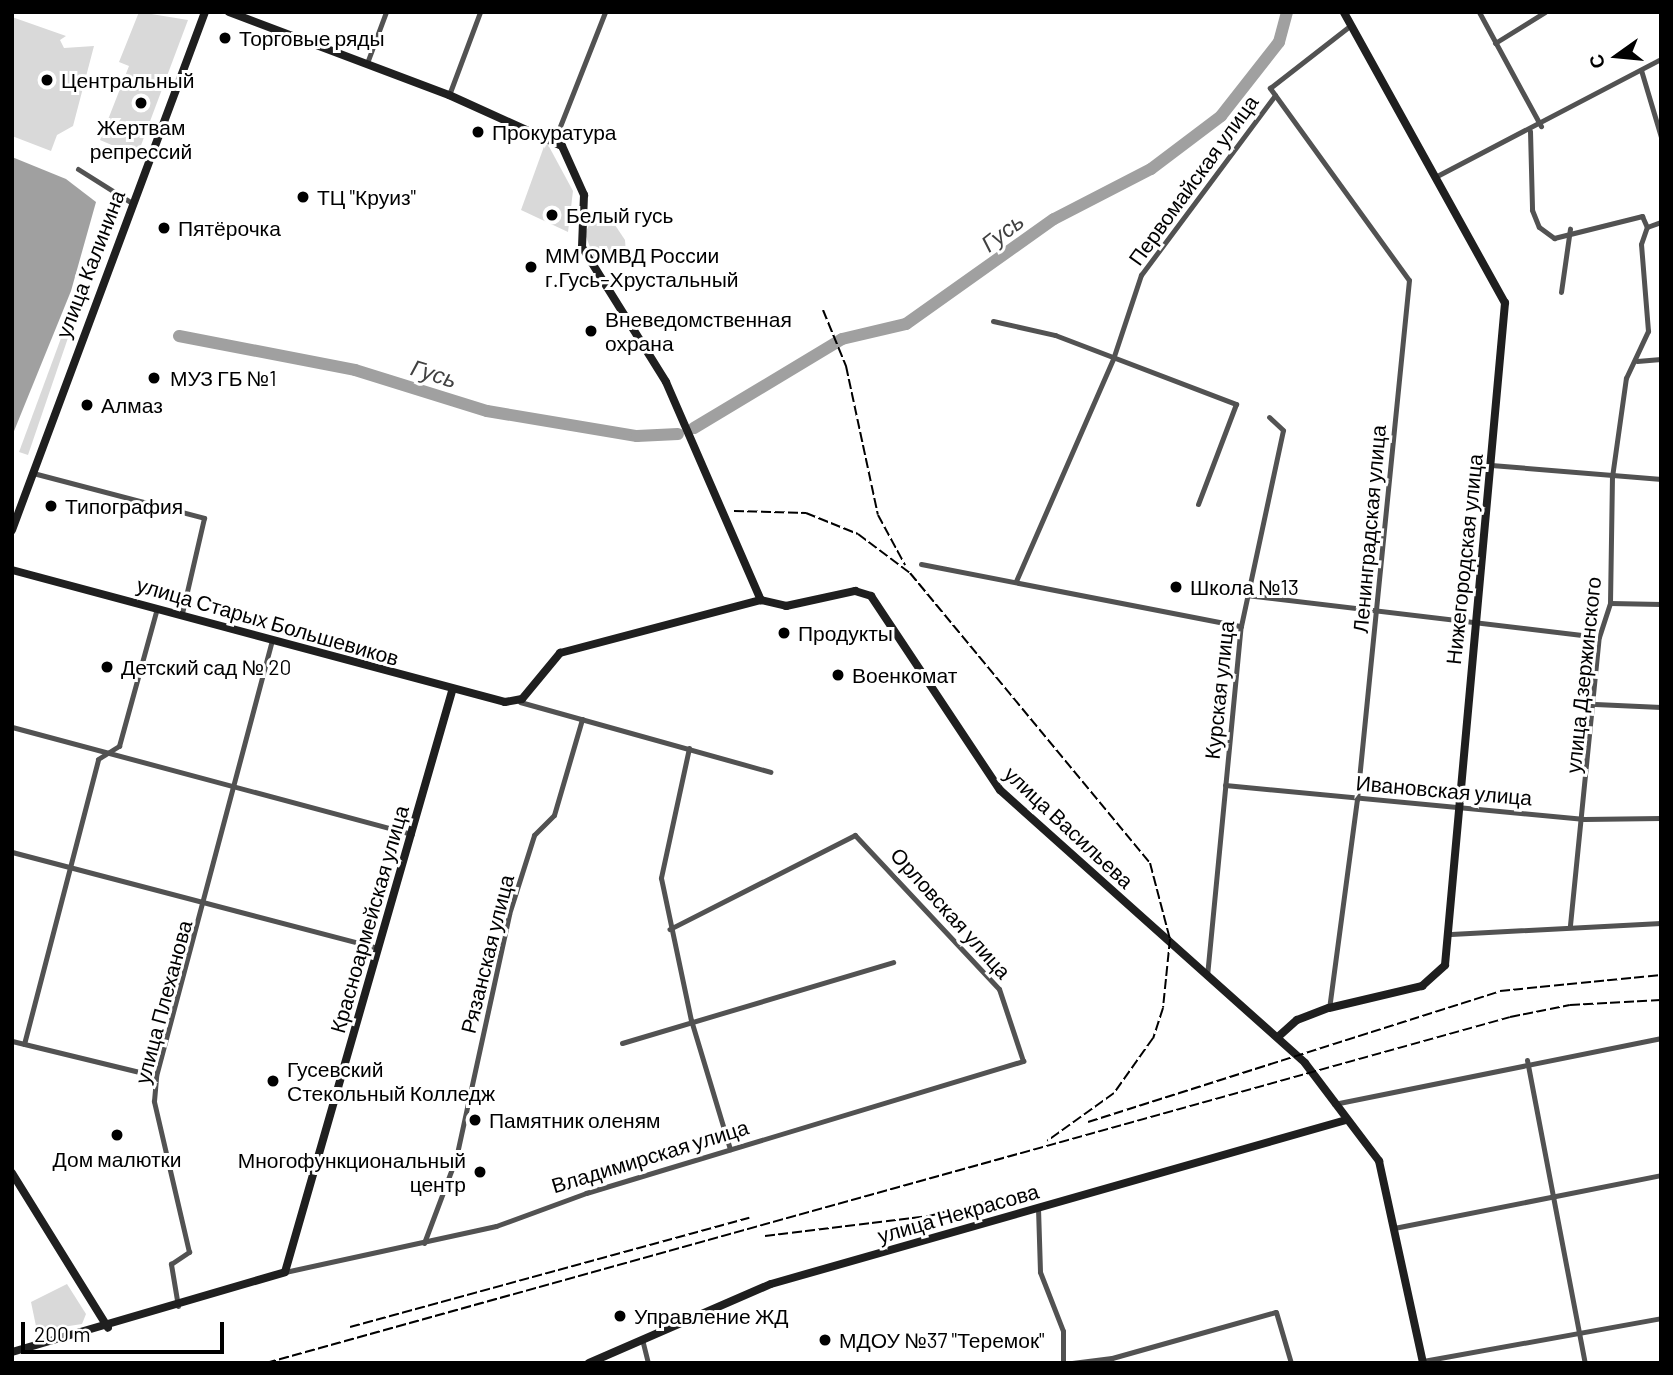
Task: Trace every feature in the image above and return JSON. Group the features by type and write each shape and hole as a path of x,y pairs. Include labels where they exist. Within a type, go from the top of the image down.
{"street":[{"name":"улица Калинина","path":"12,530 30,472 205,12"},
{"path":"229,12 368,63 555,139 584,195 582,247 684,422 761,600 560,653 515,702"},
{"path":"368,63 386,12"},
{"path":"449,95 480,12"},
{"path":"555,139 605,12"},
{"name":"Нижегородская улица","path":"1279,1036 1297,1020 1436,977 1451,934 1458,807 1505,303 1344,12"},
{"path":"1479,12 1541,126"},
{"path":"1495,43 1545,12"},
{"name":"Первомайская улица","path":"1017,581 1113,359 1141,275 1275,94 1270,88 1351,25"},
{"path":"1435,177 1541,126 1661,60"},
{"path":"1641,70 1661,137"},
{"name":"Ленинградская улица","path":"1275,94 1409,279 1357,799 1329,1008"},
{"path":"1530,131 1532,210 1539,227 1554,238 1570,229 1643,216 1647,226 1661,222"},
{"path":"78,169 132,203"},
{"name":"улица Дзержинского","path":"1570,925 1584,819 1600,637 1610,603 1612,477 1626,378 1637,361 1648,331 1641,294 1647,226"},
{"path":"1561,292 1570,229"},
{"path":"993,321 1055,335 1236,404 1198,504"},
{"path":"1637,361 1661,359"},
{"name":"Курская улица","path":"1207,976 1241,626 1283,430 1269,417"},
{"path":"1491,465 1661,479"},
{"path":"30,472 204,518 182,613"},
{"path":"921,564 1241,626"},
{"name":"улица Старых Большевиков","path":"12,570 158,606 453,691 515,702 582,719 770,772"},
{"name":"улица Васильева","path":"761,600 786,606 855,591 872,596 1000,790 1207,976 1279,1036 1379,1161 1423,1362"},
{"path":"1246,595 1475,625 1600,637"},
{"path":"1610,603 1661,604"},
{"path":"24,1044 98,759 119,746 158,606"},
{"name":"улица Плеханова","path":"178,1307 171,1264 189,1252 154,1101 156,1076 206,902 272,639"},
{"name":"Красноармейская улица","path":"285,1272 453,691"},
{"path":"1595,704 1661,707"},
{"name":"Рязанская улица","path":"424,1243 456,1158 509,914 534,835 554,815 582,719"},
{"path":"12,727 235,784 412,834"},
{"path":"689,748 661,878 691,1020 730,1149"},
{"name":"Ивановская улица","path":"1225,785 1584,819 1661,818"},
{"name":"Орловская улица","path":"670,929 855,835 999,989 1023,1061"},
{"path":"12,852 378,948"},
{"path":"1451,934 1570,925 1661,923"},
{"path":"622,1043 691,1020 894,962"},
{"path":"1334,1104 1527,1060 1661,1038"},
{"path":"12,1041 156,1076"},
{"path":"1527,1060 1555,1194 1585,1363"},
{"name":"Владимирская улица","path":"285,1272 496,1226 730,1149 1023,1061"},
{"name":"улица Некрасова","path":"589,1363 771,1284 1346,1119"},
{"path":"12,1173 108,1328"},
{"path":"1394,1228 1661,1175"},
{"path":"1038,1208 1040,1272 1063,1331 1063,1363"},
{"path":"12,1352 108,1328 285,1272"},
{"path":"1072,1363 1112,1358 1276,1312 1291,1363"},
{"path":"1423,1362 1661,1318"},
{"path":"642,1338 648,1363"}],"shaded area":[{"path":"139,12 188,20 140,148 128,152 100,140 129,66 119,62"},
{"name":"Центральный","path":"12,17 66,36 60,40 64,48 94,46 73,126 57,135 51,151 12,136"},
{"path":"546,141 573,191 568,232 521,210"},
{"path":"12,157 66,179 96,202 71,291 12,436"},
{"path":"593,216 611,219 625,240 626,253 616,265 595,260 585,234"},
{"path":"64,330 70,332 28,455 19,452"},
{"path":"67,1284 86,1314 82,1324 37,1331 31,1302"}],"waterway":[{"name":"Гусь","path":"694,428 842,339 906,324 1054,219 1151,169 1221,116 1279,42 1287,12"},
{"name":"Гусь","path":"179,336 355,370 487,411 637,436 678,434"}],"railway":[{"path":"823,310 846,366 878,515 905,565"},
{"path":"734,511 806,513 858,534 910,573 1150,863 1170,939 1163,1008 1153,1038 1114,1093 1047,1141"},
{"path":"1088,1122 1500,991 1661,975"},
{"path":"266,1363 1510,1017 1570,1005 1661,1000"},
{"path":"765,1236 929,1216 1031,1190"},
{"path":"350,1327 749,1218"}],"place":[{"name":"Торговые ряды","path":"225,38"},
{"name":"Центральный","path":"47,80"},
{"name":"Жертвам репрессий","path":"141,103"},
{"name":"Прокуратура","path":"478,132"},
{"name":"ТЦ \"Круиз\"","path":"303,197"},
{"name":"Белый гусь","path":"552,215"},
{"name":"Пятёрочка","path":"164,228"},
{"name":"ММ ОМВД России г.Гусь–Хрустальный","path":"531,267"},
{"name":"Вневедомственная охрана","path":"591,331"},
{"name":"МУЗ ГБ №1","path":"154,378"},
{"name":"Алмаз","path":"87,405"},
{"name":"Типография","path":"51,506"},
{"name":"Школа №13","path":"1176,587"},
{"name":"Продукты","path":"784,633"},
{"name":"Детский сад № 20","path":"107,667"},
{"name":"Военкомат","path":"838,675"},
{"name":"Гусевский Стекольный Колледж","path":"273,1081"},
{"name":"Памятник оленям","path":"475,1120"},
{"name":"Дом малютки","path":"117,1135"},
{"name":"Многофункциональный центр","path":"480,1172"},
{"name":"Управление ЖД","path":"620,1316"},
{"name":"МДОУ №37 \"Теремок\"","path":"825,1340"}]}
